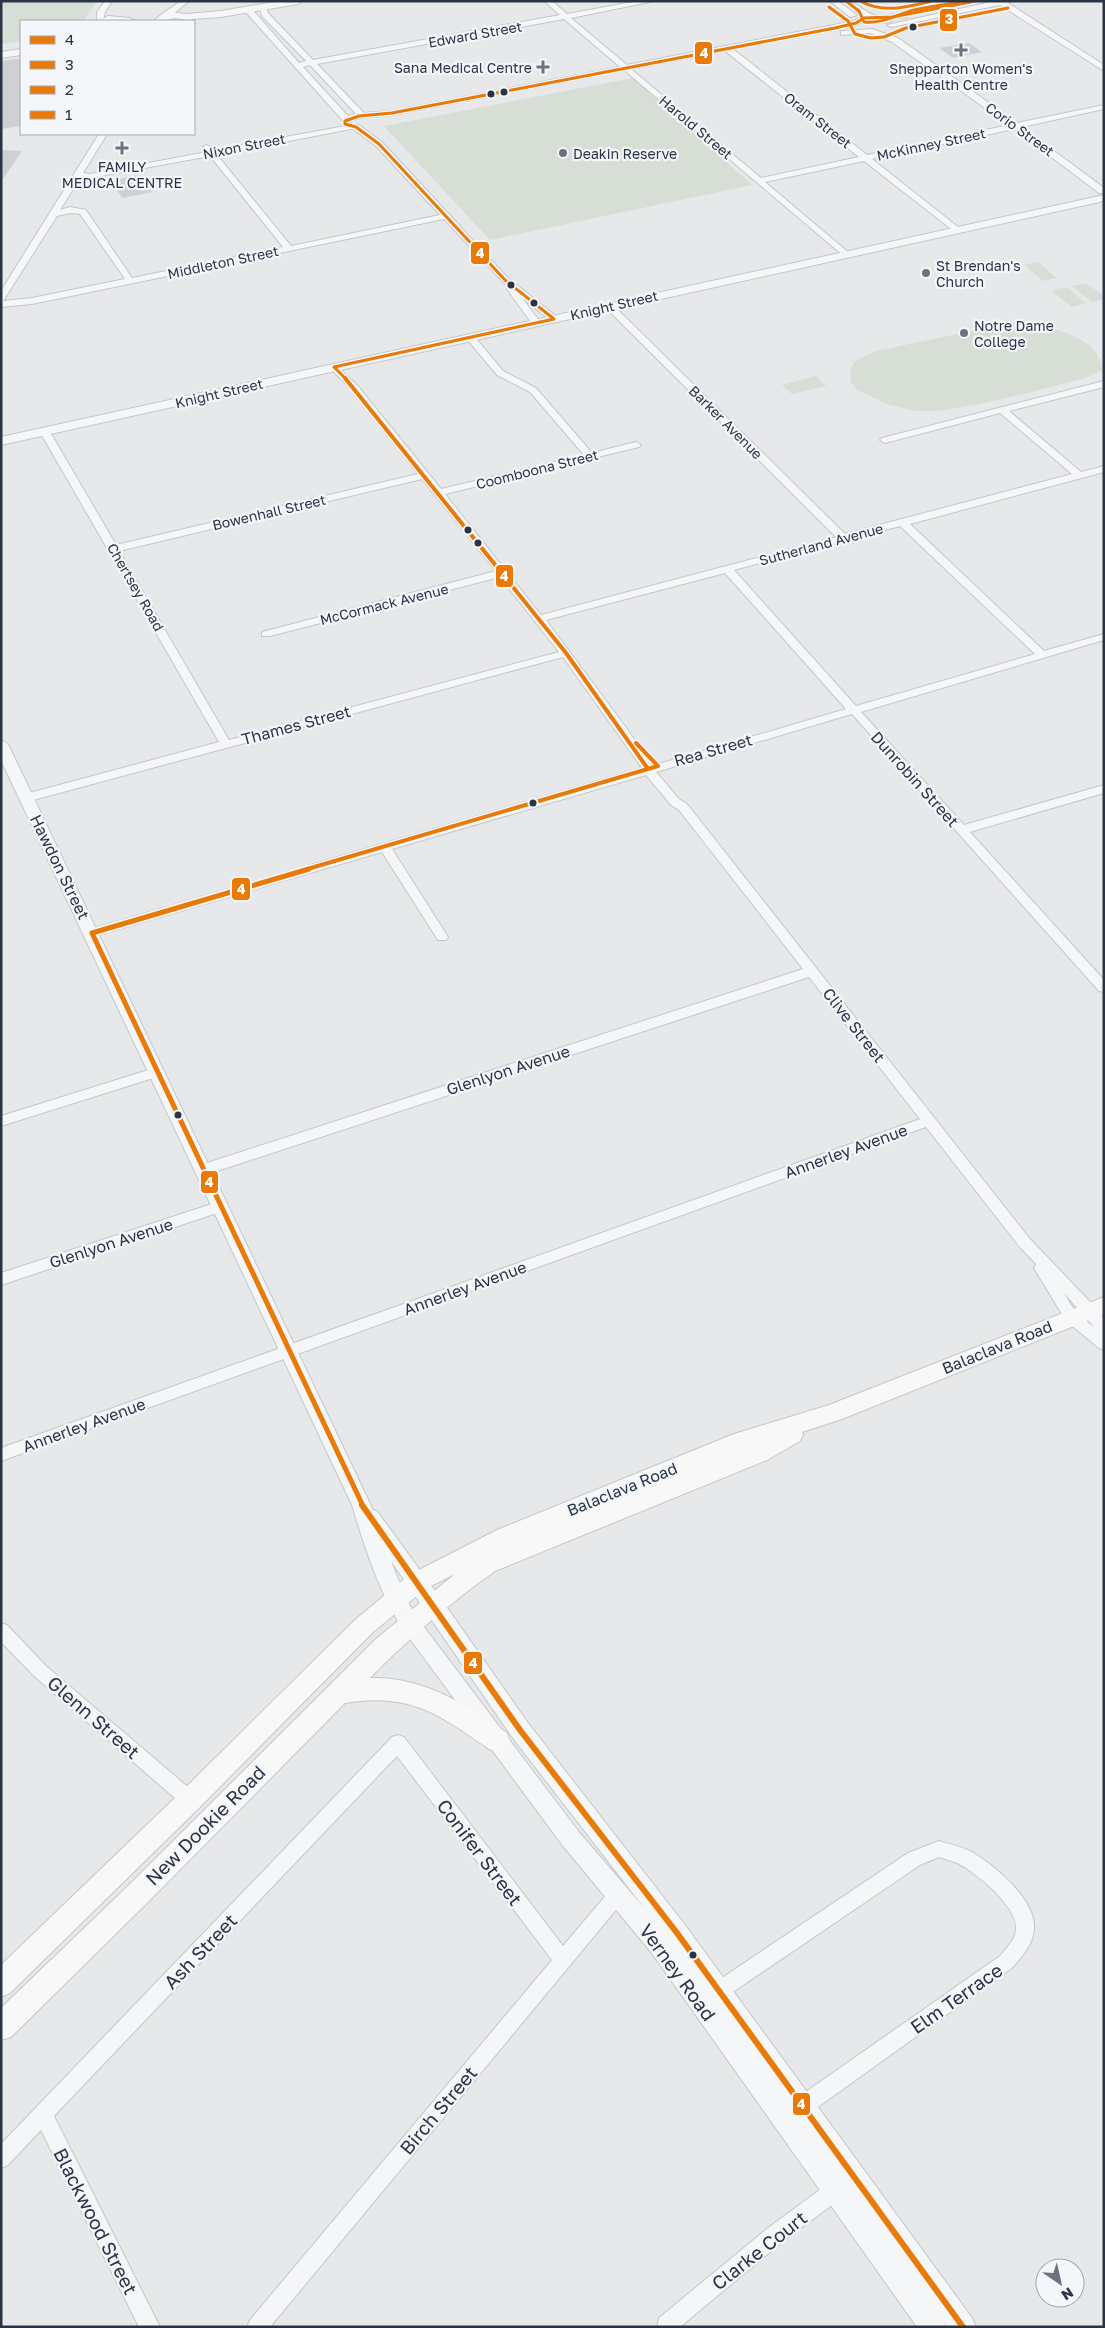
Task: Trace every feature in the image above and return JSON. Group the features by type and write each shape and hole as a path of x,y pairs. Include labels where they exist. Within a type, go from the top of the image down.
{"main road":[{"name":"Balaclava Road","path":"396,1601 417,1582 473,1552 514,1533 742,1441 834,1413 1088,1311"},
{"name":"Balaclava Road","path":"411,1625 467,1578 488,1564 759,1453 834,1413"},
{"name":"New Dookie Road","path":"1,1984 190,1800 364,1626 396,1601"},
{"name":"New Dookie Road","path":"1,2027 137,1895 336,1693 384,1647 411,1625"},
{"path":"336,1693 373,1687 406,1690 452,1711 498,1741"}],"street":[{"path":"104,20 101,12 109,1"},
{"path":"159,19 188,19 298,1"},
{"name":"Harold Street","path":"547,1 844,254"},
{"name":"Edward Street","path":"298,66 651,1"},
{"path":"833,1 854,16 856,23"},
{"path":"847,1 867,15 888,21 895,40"},
{"path":"629,71 728,48 856,23 864,18 878,18 977,1"},
{"path":"159,19 185,2 188,19"},
{"path":"349,123 852,32 883,30 891,26 1003,2 1104,70"},
{"path":"255,7 265,14 311,64 367,120 379,144"},
{"path":"255,7 298,66 349,123 379,144 505,280 536,322"},
{"name":"Corio Street","path":"856,23 859,28 895,40 1103,191"},
{"path":"1,50 20,46"},
{"name":"Oram Street","path":"728,48 955,229"},
{"path":"1,56 20,52"},
{"name":"McKinney Street","path":"759,181 1104,107"},
{"path":"349,123 367,120"},
{"name":"Nixon Street","path":"80,172 90,176 209,150 349,123"},
{"path":"1,299 102,135"},
{"path":"209,150 288,248"},
{"name":"Knight Street","path":"1,441 1052,208 1103,191"},
{"path":"53,214 70,210 82,212 130,281"},
{"name":"Middleton Street","path":"1,304 22,303 444,216"},
{"path":"505,280 554,318"},
{"name":"Barker Avenue","path":"609,306 843,538"},
{"path":"470,337 500,373 533,390 590,456"},
{"name":"Clive Street","path":"338,367 566,653 623,731 653,767 675,802 683,808 1024,1242 1088,1311"},
{"path":"884,440 1104,384"},
{"path":"1002,410 1079,475"},
{"name":"Chertsey Road","path":"45,432 226,744"},
{"name":"Coomboona Street","path":"438,493 636,445"},
{"name":"Sutherland Avenue","path":"538,619 1104,469"},
{"name":"Bowenhall Street","path":"114,548 425,475"},
{"path":"902,522 1042,655"},
{"name":"Dunrobin Street","path":"727,569 1104,988"},
{"name":"McCormack Avenue","path":"266,634 502,573"},
{"name":"Rea Street","path":"92,933 653,767 1104,637"},
{"name":"Thames Street","path":"26,798 566,653"},
{"name":"Hawdon Street","path":"1,744 362,1505 372,1540 396,1601 411,1625"},
{"path":"962,830 1104,789"},
{"path":"385,847 442,936"},
{"name":"Glenlyon Avenue","path":"204,1170 812,971"},
{"path":"1,1120 158,1072"},
{"name":"Annerley Avenue","path":"1,1455 929,1121"},
{"name":"Glenlyon Avenue","path":"1,1279 221,1206"},
{"path":"1088,1311 1104,1330"},
{"path":"1088,1311 1104,1344"},
{"name":"Hawdon Street","path":"362,1505 434,1605"},
{"name":"Verney Road","path":"434,1605 520,1730 677,1932 710,1997"},
{"name":"Verney Road","path":"411,1625 571,1839 619,1893 660,1944 710,1997 846,2184 962,2327"},
{"name":"Glenn Street","path":"1,1630 40,1671 190,1800"},
{"name":"Conifer Street","path":"398,1743 563,1960"},
{"name":"Ash Street","path":"1,2158 398,1743"},
{"name":"Elm Terrace","path":"710,1997 914,1859 940,1849 964,1858 992,1878 1018,1903 1026,1922 1023,1940 1006,1962 794,2112"},
{"name":"Birch Street","path":"257,2327 619,1893"},
{"name":"Blackwood Street","path":"43,2115 150,2327"},
{"name":"Verney Road","path":"846,2184 934,2327"},
{"name":"Clarke Court","path":"666,2325 775,2236 846,2184"}],"shaded area":[{"path":"1,1 97,1 84,20 20,20 20,41 1,44"},
{"name":"Deakin Reserve","path":"633,78 752,185 490,240 384,126"},
{"path":"1038,262 1057,278 1043,281 1024,265"},
{"path":"1086,283 1104,296 1104,299 1092,302 1072,286"},
{"path":"1066,287 1086,303 1072,307 1052,291"},
{"path":"1012,323 1052,329 1067,333 1081,340 1092,348 1099,358 1102,370 1085,378 1028,393 938,411 917,411 889,405 857,390 851,382 850,371 854,362 876,351 992,325"},
{"path":"816,376 826,386 792,394 782,385"}],"building":[{"name":"Shepparton Women's Health Centre","path":"969,43 982,52 953,58 939,48"},
{"path":"20,58 20,126 1,129 1,61"},
{"path":"1,150 22,151 1,182"},
{"path":"140,175 152,192 123,198 109,181"}],"transit line":[{"name":"2","path":"846,1 859,11 864,22 869,23 879,22 917,10 966,1"},
{"name":"1","path":"860,1 868,6 886,9 932,1"},
{"name":"4","path":"648,769 566,653 354,387 334,367 554,319 505,280 379,144 356,127 345,124 345,121 359,116 392,113 835,28 856,23 864,18 892,17 976,1"},
{"name":"3","path":"829,7 848,21 855,34 871,38 884,37 906,28 1008,8"},
{"name":"4","path":"92,933 658,766 636,743"},
{"name":"4","path":"92,933 362,1505 520,1730 677,1933 963,2327"}],"place":[{"name":"Shepparton Women's Health Centre","path":"961,50"},
{"name":"Sana Medical Centre","path":"543,67"},
{"name":"FAMILY MEDICAL CENTRE","path":"122,148"},
{"name":"Deakin Reserve","path":"563,153"},
{"name":"St Brendan's Church","path":"926,273"},
{"name":"Notre Dame College","path":"964,333"}]}
